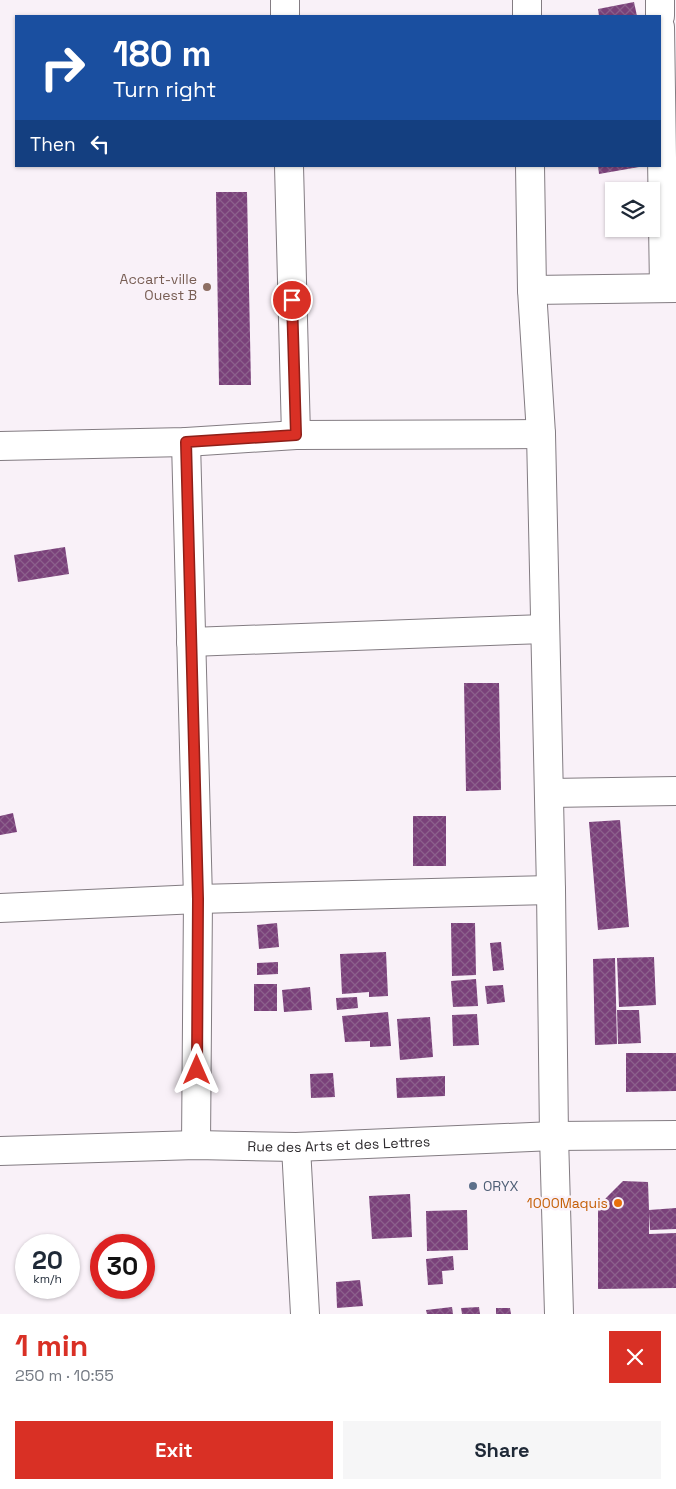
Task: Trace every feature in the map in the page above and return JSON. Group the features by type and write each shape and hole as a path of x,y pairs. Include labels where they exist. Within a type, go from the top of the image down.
{"street":[{"path":"285,0 285,15"},
{"path":"527,0 527,15"},
{"path":"660,0 660,15"},
{"path":"532,290 670,288 661,53"},
{"path":"289,167 296,435"},
{"path":"530,167 532,290 541,434 559,1314"},
{"path":"0,446 186,442 296,435 541,434"},
{"path":"186,442 198,899 196,1145"},
{"path":"191,642 545,629"},
{"path":"549,793 676,791"},
{"path":"0,908 198,899 551,890"},
{"name":"Rue des Arts et des Lettres","path":"0,1150 196,1145 296,1147 554,1136 676,1135"},
{"path":"296,1147 305,1314"}],"building":[{"path":"634,2 637,15 599,15 598,9"},
{"path":"598,167 639,167 599,174"},
{"path":"216,192 247,192 251,385 219,385"},
{"path":"65,547 69,574 18,582 14,555"},
{"path":"464,683 499,683 501,790 466,791"},
{"path":"13,813 17,832 0,835 0,816"},
{"path":"413,816 446,816 446,866 413,866"},
{"path":"620,820 629,927 598,930 589,822"},
{"path":"277,923 279,947 259,949 257,925"},
{"path":"451,923 475,923 476,975 452,976"},
{"path":"501,942 504,970 493,971 490,943"},
{"path":"386,952 388,996 369,997 369,992 342,994 340,954"},
{"path":"654,957 656,1005 619,1007 617,958"},
{"path":"615,958 617,1044 595,1045 593,959"},
{"path":"278,962 278,974 257,975 257,963"},
{"path":"476,979 478,1006 453,1007 451,981"},
{"path":"254,984 277,984 277,1011 254,1011"},
{"path":"503,985 505,1002 487,1004 485,986"},
{"path":"310,987 312,1010 284,1012 282,990"},
{"path":"357,997 358,1008 337,1010 336,998"},
{"path":"617,1010 639,1010 641,1043 618,1044"},
{"path":"388,1012 391,1046 370,1047 370,1041 345,1042 342,1016"},
{"path":"477,1014 479,1045 453,1046 452,1015"},
{"path":"430,1017 433,1057 400,1060 397,1019"},
{"path":"626,1053 676,1053 676,1091 626,1092"},
{"path":"333,1073 335,1097 311,1098 310,1074"},
{"path":"445,1076 445,1096 397,1098 396,1078"},
{"path":"623,1181 648,1182 649,1210 676,1208 676,1229 650,1230 649,1212 649,1234 676,1233 676,1288 598,1289 598,1206"},
{"path":"410,1194 412,1237 372,1239 369,1196"},
{"path":"467,1210 468,1250 427,1251 426,1211"},
{"path":"453,1256 454,1270 442,1271 443,1284 428,1285 426,1259"},
{"path":"360,1280 363,1306 337,1308 336,1282"},
{"path":"452,1307 453,1314 427,1314 426,1310"},
{"path":"479,1307 480,1314 462,1314 461,1308"},
{"path":"496,1308 510,1308 511,1314 496,1314"}],"place":[{"name":"Accart-ville Ouest B","path":"207,287"},
{"name":"ORYX","path":"473,1186"},
{"name":"1000Maquis","path":"618,1203"}],"route":[{"path":"197,1070 198,899 186,442 296,435 292,300"}]}
